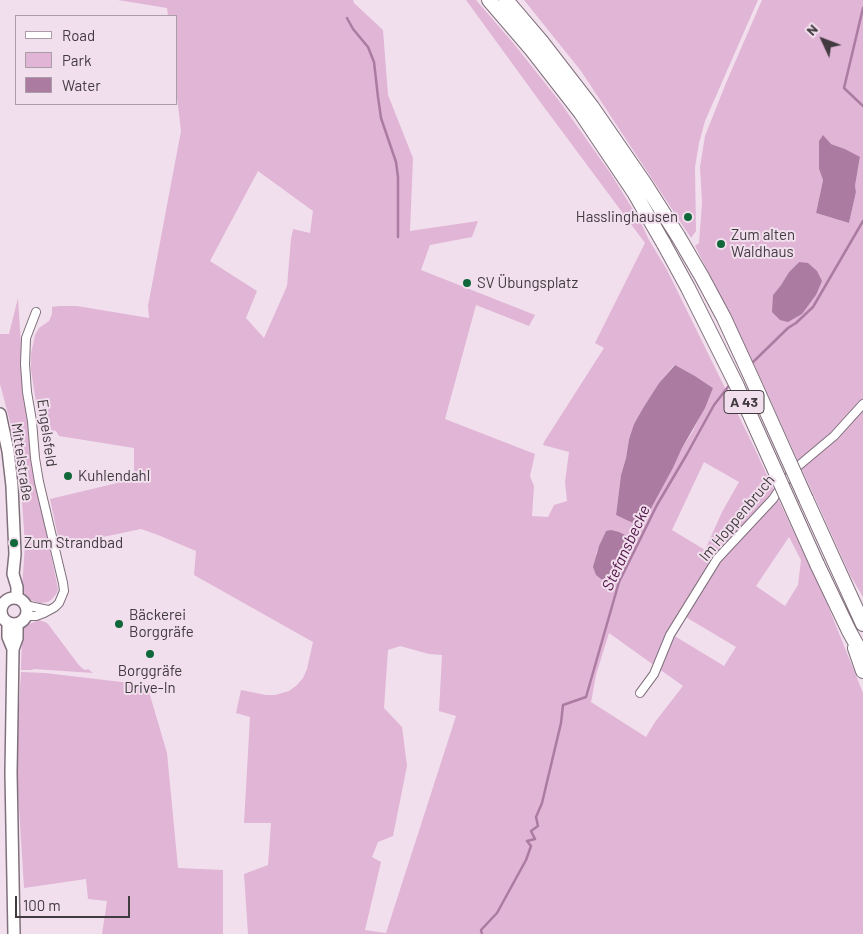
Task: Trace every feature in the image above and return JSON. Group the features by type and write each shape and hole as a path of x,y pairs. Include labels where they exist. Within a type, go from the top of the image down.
{"highway":[{"name":"A 43","path":"489,0 532,50 580,113 634,192 664,244 737,386 817,564 863,656"},
{"name":"A 43","path":"506,0 541,41 592,107 645,184 702,276 724,318 863,624"},
{"path":"832,556 863,606"},
{"path":"849,631 863,671"}],"main road":[{"name":"Mittelstraße","path":"0,414 8,451 12,486 15,554 13,574 17,587 11,611 17,638 13,649 11,793 14,934"}],"street":[{"name":"Engelsfeld","path":"11,611 36,616 44,613 59,603 64,591 35,458 27,392 26,338 36,312"},
{"name":"Im Hoppenbruch","path":"640,693 654,674 670,635 717,559 774,499 797,467 834,436 863,404"}],"green space":[{"path":"118,0 353,0 383,30 388,95 413,158 410,231 478,221 472,237 430,245 421,270 535,315 529,326 476,305 445,419 535,454 530,476 534,486 532,516 548,517 554,505 567,501 565,482 569,452 543,445 544,442 604,348 595,343 645,243 466,0 476,0 560,102 611,174 667,270 752,443 826,601 863,693 863,934 248,934 244,874 268,865 271,823 244,823 250,717 236,713 241,690 266,695 275,695 289,691 303,678 313,642 194,575 196,551 158,535 141,529 60,546 50,499 134,479 134,448 59,436 56,431 40,428 31,370 31,354 35,335 39,328 49,321 52,307 77,306 149,318 148,306 181,131 178,105 178,15 168,15 167,8","holes":["258,171 313,211 310,233 293,229 287,286 264,338 246,318 257,291 210,261","674,365 713,388 693,431 682,448 641,527 616,515 621,475 629,439 634,424 659,383","704,462 739,482 722,512 705,550 672,530","606,531 635,540 618,575 596,554","789,537 801,560 798,585 785,606 756,586","684,616 736,647 724,666 673,635","609,633 683,686 655,722 646,737 591,702 596,675","400,646 429,654 442,655 439,711 456,716 386,933 365,930 381,862 372,857 378,842 393,836 407,766 402,727 384,708 388,650"]},
{"path":"524,0 758,0 705,121 695,167 696,231 691,238 581,71"},
{"path":"762,0 863,0 863,597 850,575 753,362 695,246 699,243 702,203 700,167 705,136","holes":["831,144 845,149 860,158 855,186 856,192 849,223 816,213 823,180 819,169 820,159","799,262 816,295 802,313 773,295 789,272"]},
{"path":"18,298 32,463 58,589 52,599 48,602 40,603 28,599 22,588 25,545 20,473 12,429 0,384 0,334 9,334"},
{"path":"39,620 48,624 83,669 88,669 93,673 34,669 21,670 24,629 27,625"},
{"path":"21,672 147,685 167,753 178,868 223,870 223,934 102,934 107,901 88,899 86,879 24,888 16,759"}],"water":[{"path":"823,135 831,144 860,157 855,186 856,192 849,223 816,213 823,180 819,169 819,141"},
{"path":"799,262 808,263 817,271 822,281 816,295 802,314 788,322 780,320 772,312 773,295 789,272"},
{"path":"675,365 713,388 705,408 641,527 616,515 621,475 634,424 659,383"},
{"path":"611,530 635,540 623,567 611,582 601,579 596,575 593,567 606,531"}],"waterway":[{"name":"Stefansbecke","path":"863,8 844,88 863,106"},
{"path":"347,18 353,29 368,47 374,62 381,118 396,162 398,177 398,237"},
{"name":"Stefansbecke","path":"751,364 813,307 863,221"},
{"name":"Stefansbecke","path":"482,934 481,930 497,913 526,860 531,846 527,841 535,839 531,831 538,826 536,817 542,803 561,723 563,705 586,697 619,582 657,505 714,405 731,383"}],"place":[{"name":"Hasslinghausen","path":"688,217"},
{"name":"Zum alten Waldhaus","path":"721,244"},
{"name":"SV Übungsplatz","path":"467,283"},
{"name":"Kuhlendahl","path":"68,476"},
{"name":"Zum Strandbad","path":"14,543"},
{"name":"Bäckerei Borggräfe","path":"119,624"},
{"name":"Borggräfe Drive-In","path":"150,654"}]}
